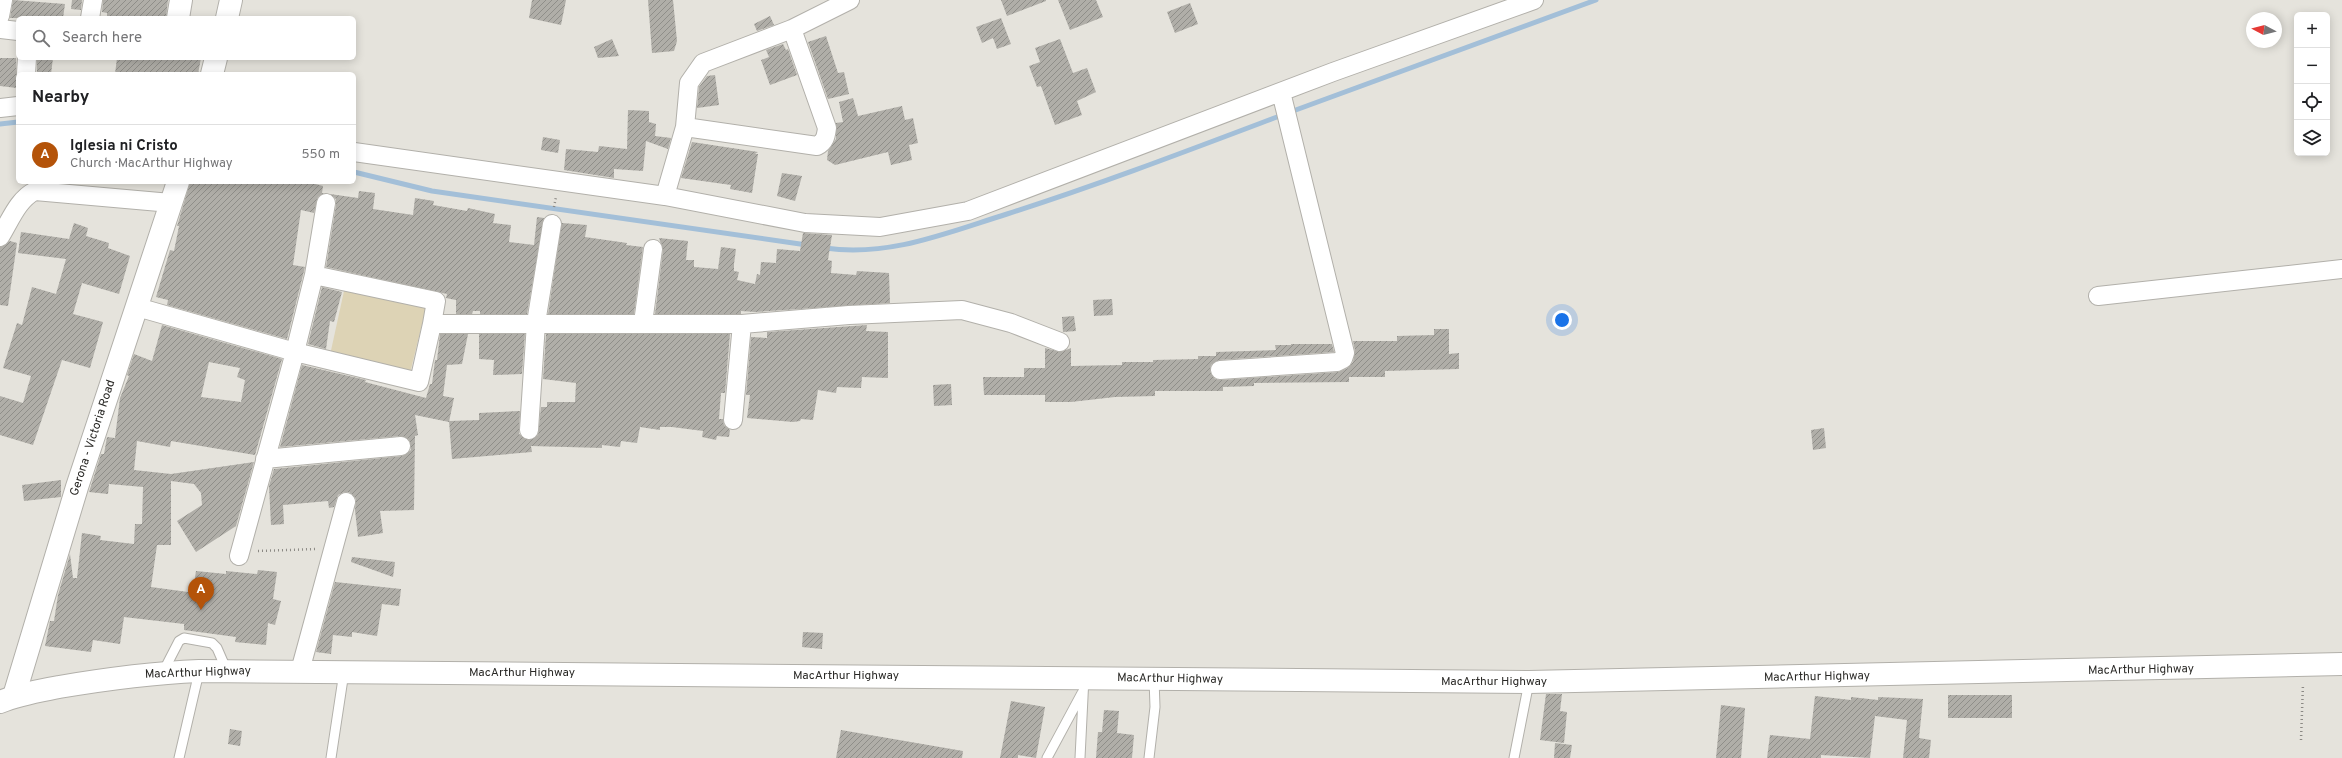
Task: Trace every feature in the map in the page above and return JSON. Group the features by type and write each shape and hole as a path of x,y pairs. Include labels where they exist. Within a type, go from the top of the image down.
{"main road":[{"path":"178,16 181,0"},
{"path":"227,16 231,0"},
{"path":"212,72 216,60"},
{"name":"Gerona - Victoria Road","path":"7,699 177,184"},
{"name":"MacArthur Highway","path":"7,699 101,680 162,672 199,671 300,671 1084,684 1154,679 1529,682 2157,670 2342,664"}],"street":[{"path":"0,16 3,0"},
{"path":"90,16 93,0"},
{"path":"665,196 685,128 689,83 703,63 792,29 850,0"},
{"path":"356,152 665,196 805,223 880,227 968,211 1281,92 1534,0"},
{"path":"0,29 16,31"},
{"path":"685,128 817,146 821,144 826,137 827,128 792,29"},
{"path":"26,72 27,60"},
{"path":"1220,370 1337,362 1343,360 1345,354 1281,92"},
{"path":"0,108 16,106"},
{"path":"0,237 19,205 27,195 35,191 171,203"},
{"path":"239,554 295,352 314,275 326,203"},
{"path":"529,430 536,323 552,224"},
{"path":"642,323 653,249"},
{"path":"2098,296 2342,269"},
{"path":"137,307 295,352 420,382 436,300 314,275"},
{"path":"432,324 742,324 849,315 962,310 1011,323 1060,342"},
{"path":"733,420 742,324"},
{"path":"265,459 401,446"},
{"path":"300,671 346,502"}],"lane":[{"path":"162,672 179,641 184,638 212,643 217,648 227,671"},
{"path":"179,758 199,671"},
{"path":"331,758 344,672"},
{"path":"1149,758 1155,707 1154,679"},
{"path":"1514,758 1529,682"},
{"path":"1046,758 1084,684"},
{"path":"1080,758 1084,684"}],"path":[{"path":"552,224 556,189"},
{"path":"239,554 334,548"},
{"path":"2301,740 2303,665"}],"shaded area":[{"path":"344,291 426,308 410,373 330,355"}],"building":[{"path":"13,0 65,4 63,16 16,16 16,18 10,18"},
{"path":"72,0 82,0 81,10 71,9"},
{"path":"103,0 168,0 166,16 107,16 107,13 102,12"},
{"path":"532,0 566,0 561,25 529,18"},
{"path":"648,0 673,0 677,41 674,51 652,53"},
{"path":"1001,0 1046,0 1046,1 1007,16"},
{"path":"1058,0 1096,0 1103,17 1070,30"},
{"path":"1190,3 1198,24 1175,33 1167,12"},
{"path":"770,16 774,25 757,31 754,24"},
{"path":"1001,18 1011,44 997,49 993,38 982,43 976,27"},
{"path":"826,36 838,73 844,72 849,94 828,99 808,42"},
{"path":"612,39 619,56 598,58 594,47"},
{"path":"1060,39 1073,73 1087,68 1096,92 1077,101 1082,115 1055,125 1041,86 1037,87 1029,66 1040,62 1035,48"},
{"path":"783,44 786,50 788,49 797,75 770,85 761,60 769,57 766,50"},
{"path":"0,58 16,58 16,88 0,86"},
{"path":"37,60 53,60 51,72 37,72"},
{"path":"117,60 201,60 198,72 115,72"},
{"path":"715,75 719,105 697,108 699,87 707,76"},
{"path":"853,98 858,116 902,106 905,120 913,118 918,143 909,145 912,160 891,165 888,152 835,165 827,160 828,151 836,139 836,123 843,122 839,102"},
{"path":"628,110 649,111 649,122 656,124 655,136 671,138 668,149 646,141 643,171 614,169 614,178 564,170 566,149 598,152 599,146 627,149"},
{"path":"543,137 560,140 558,153 541,150"},
{"path":"692,142 758,152 755,154 758,154 752,193 730,189 731,185 681,178"},
{"path":"782,173 802,176 795,201 777,196"},
{"path":"189,184 315,184 323,186 322,193 324,193 318,197 314,213 301,210 293,265 305,267 287,339 167,305 168,300 156,297 170,250 174,251 179,226 177,226"},
{"path":"359,191 375,193 373,209 413,215 415,198 434,201 433,205 467,211 468,208 495,214 493,223 511,225 509,242 534,245 537,217 544,218 527,314 480,314 480,311 473,311 472,314 456,314 456,300 446,298 447,294 326,267 336,205 336,199 330,194 358,198"},
{"path":"562,221 562,223 587,225 585,237 627,243 626,245 643,247 634,314 548,314"},
{"path":"74,223 88,228 86,236 109,243 108,248 130,256 119,294 82,283 73,314 103,322 90,368 62,360 33,445 0,435 0,396 23,403 31,376 3,368 17,323 22,325 32,287 56,294 66,259 18,253 21,232 69,239"},
{"path":"803,233 832,235 828,260 832,261 831,273 856,275 857,271 889,273 890,303 755,312 741,311 741,314 655,314 663,250 659,238 688,241 686,260 694,260 694,267 718,269 721,247 736,249 734,271 739,272 737,280 755,284 757,274 760,275 761,262 776,263 777,249 800,251"},
{"path":"10,241 17,243 8,306 0,305 0,247"},
{"path":"322,287 342,292 334,322 330,321 326,349 308,344"},
{"path":"1112,299 1113,315 1094,316 1093,300"},
{"path":"1074,316 1076,331 1063,332 1062,317"},
{"path":"162,325 282,359 255,455 171,441 170,447 137,441 134,470 171,474 254,462 236,526 196,552 177,521 202,505 201,493 194,484 171,481 171,545 157,545 151,587 188,592 189,589 193,590 196,571 226,574 226,571 257,574 258,570 277,572 273,599 281,601 275,625 268,623 266,645 235,642 236,637 184,630 184,624 124,617 120,644 93,640 91,652 45,646 50,621 54,621 58,595 70,554 73,578 77,578 82,533 101,536 100,540 134,544 135,524 142,524 143,487 109,484 108,494 89,492 101,454 104,454 107,437 115,438 120,398 129,376 127,375 134,354 152,361","holes":["209,362 240,368 237,377 245,380 241,402 201,397"]},
{"path":"867,325 866,331 888,332 888,378 862,377 861,388 837,387 836,393 818,390 813,420 801,419 800,421 793,422 747,418 750,395 746,395 751,337 767,338 767,332"},
{"path":"1434,329 1449,329 1449,354 1459,353 1459,369 1385,371 1385,377 1349,377 1349,382 1254,383 1254,386 1223,387 1223,391 1155,391 1155,396 1115,397 1071,402 1045,402 1045,395 984,395 983,377 1024,377 1024,368 1045,368 1045,348 1061,352 1071,348 1071,366 1122,365 1122,362 1153,362 1153,360 1198,359 1198,356 1216,356 1216,352 1276,350 1275,345 1332,344 1334,352 1219,360 1211,365 1210,371 1215,379 1221,380 1338,372 1348,368 1353,362 1355,351 1353,341 1397,341 1397,336 1434,335"},
{"path":"440,334 468,334 462,364 447,365 443,396 454,398 449,422 415,415 418,435 415,436 414,510 380,511 383,533 358,537 355,510 356,499 349,492 344,492 338,495 334,507 329,508 328,501 283,505 284,524 271,525 269,486 274,469 402,456 411,450 409,440 400,436 280,447 302,365 366,380 365,382 426,398 430,384 432,384"},
{"path":"479,334 525,334 522,374 493,375 494,360 479,359"},
{"path":"546,334 730,334 725,393 721,393 719,419 723,419 724,425 730,430 729,437 717,436 716,440 702,437 703,431 672,427 660,427 660,430 640,427 637,443 621,441 620,447 602,445 602,448 531,446 532,452 452,459 449,421 479,420 479,413 520,411 519,434 529,440 538,435 541,407 547,407 547,402 575,402 576,383 543,379"},
{"path":"951,384 952,405 934,406 933,385"},
{"path":"1824,428 1826,448 1813,450 1811,430"},
{"path":"61,480 61,497 24,501 22,485"},
{"path":"352,557 395,562 393,577 351,562"},
{"path":"335,582 401,589 399,606 382,604 377,636 352,632 352,637 333,635 331,654 316,652"},
{"path":"803,632 823,633 822,649 802,647"},
{"path":"1546,694 1562,694 1560,711 1567,712 1564,743 1540,740"},
{"path":"1948,695 2012,695 2012,718 1948,718"},
{"path":"1815,696 1851,700 1851,697 1878,700 1878,697 1923,699 1919,738 1931,740 1929,758 1903,758 1907,720 1875,716 1870,758 1821,755 1821,758 1767,758 1770,735 1810,739"},
{"path":"1011,701 1045,707 1036,758 1018,755 1018,758 1000,758"},
{"path":"1721,705 1745,708 1741,758 1716,758"},
{"path":"1104,710 1119,711 1117,733 1134,735 1132,758 1096,758 1098,732 1102,732"},
{"path":"230,729 242,731 240,746 228,744"},
{"path":"841,730 963,751 962,758 836,758"},
{"path":"1555,743 1572,745 1570,758 1554,758"}],"waterway":[{"path":"1293,111 1596,0"},
{"path":"825,248 849,250 872,249 918,242 1109,180 1277,117"},
{"path":"0,124 16,122"},
{"path":"356,172 432,191 807,245"}],"place":[{"name":"Iglesia ni Cristo","path":"201,610"}]}
